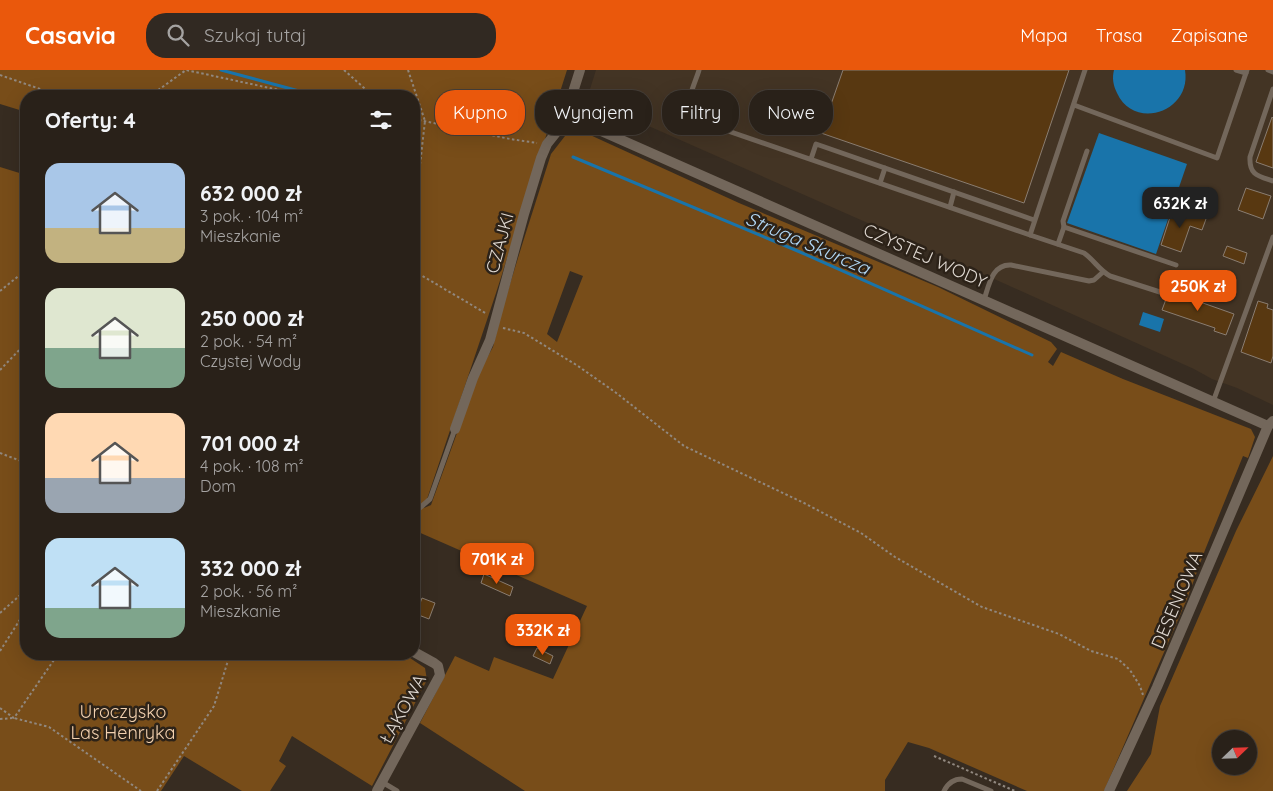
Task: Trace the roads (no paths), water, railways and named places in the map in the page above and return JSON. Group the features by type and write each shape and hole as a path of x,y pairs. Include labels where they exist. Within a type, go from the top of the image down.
{"street":[{"path":"573,90 580,70"},
{"name":"CZAJKI","path":"455,429 473,378 490,340 541,158 547,144 554,135"},
{"name":"CZYSTEJ WODY","path":"612,135 1213,402 1271,424"},
{"name":"DESENIOWA","path":"1109,791 1147,709 1271,424"},
{"name":"ŁĄKOWA","path":"379,786 440,675 438,666 420,655"}],"lane":[{"path":"699,70 688,106 690,112 699,121 1084,253 1103,272 1110,276 1163,294"},
{"path":"1030,234 1085,70"},
{"path":"1074,105 1217,158 1247,72 1236,70"},
{"path":"1268,70 1273,72"},
{"path":"1273,89 1249,163 1254,173 1273,181"},
{"path":"811,159 816,144 1034,220"},
{"path":"1058,244 1064,227 1063,221 1087,151"},
{"path":"880,183 885,168"},
{"path":"950,207 954,192"},
{"path":"1064,227 1176,265"},
{"path":"1213,402 1273,237"},
{"path":"984,300 995,271 1000,266 1011,265 1089,281 1094,280 1103,272"},
{"path":"420,508 430,499 455,429"},
{"path":"944,791 948,784 957,779 962,779 991,791"},
{"path":"379,786 397,791"}],"water":[{"path":"1114,70 1185,70 1185,85 1180,97 1171,106 1160,111 1148,113 1136,111 1125,105 1117,93 1113,82"},
{"path":"1099,133 1187,164 1156,254 1067,223"},
{"path":"1143,312 1164,319 1160,332 1139,325"}],"waterway":[{"name":"Struga Skurcza","path":"221,70 295,90"},
{"name":"Struga Skurcza","path":"573,157 800,252 1032,355"}],"park label":[{"name":"Uroczysko Las Henryka","path":"123,722"}]}
